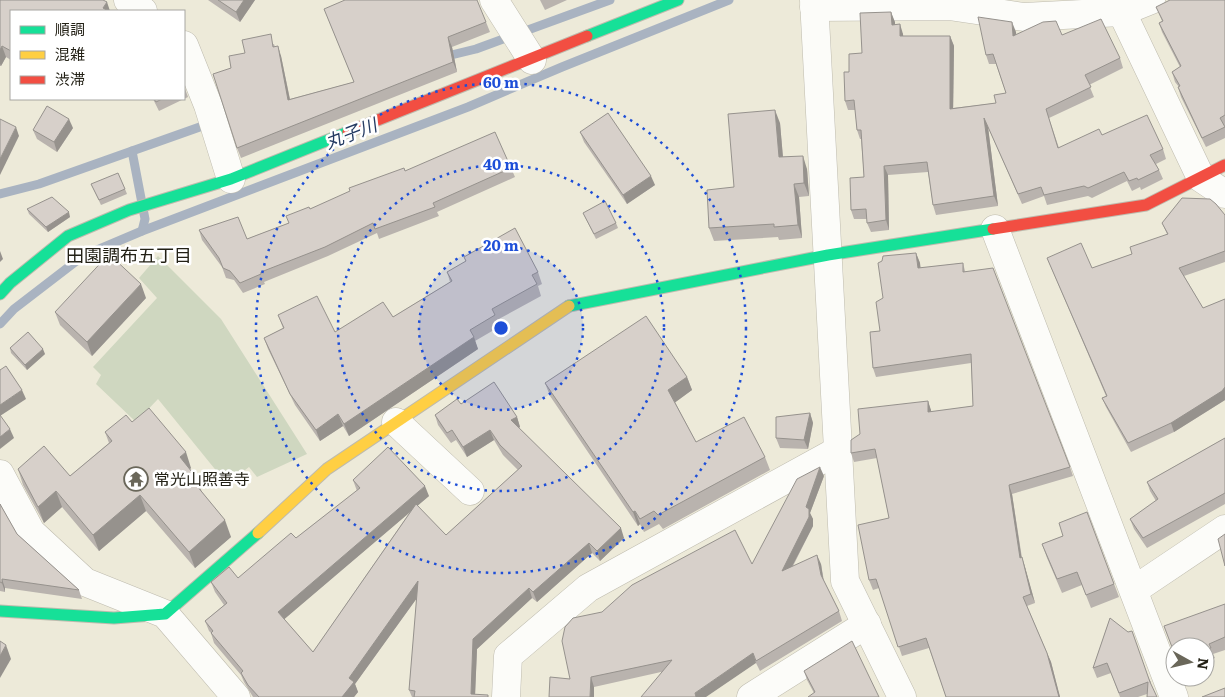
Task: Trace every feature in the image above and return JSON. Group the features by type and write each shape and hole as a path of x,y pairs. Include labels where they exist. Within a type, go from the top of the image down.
{"street":[{"path":"128,0 142,10"},
{"path":"494,0 524,46"},
{"path":"0,294 68,236 129,210 231,179 524,46 678,0"},
{"path":"902,697 845,581 814,4 949,6 1024,17 1118,6 1151,0"},
{"path":"1118,6 1201,178 1225,194"},
{"path":"185,48 208,105 231,179"},
{"path":"0,611 114,618 165,614 249,542 327,469 571,305 828,255 1146,204 1201,178 1225,164"},
{"path":"996,229 1174,697"},
{"path":"396,422 470,492"},
{"path":"506,697 508,656 588,588 839,450"},
{"path":"0,474 31,532 85,582 165,614 236,697"},
{"path":"1134,590 1225,529"},
{"path":"751,697 867,624"}],"green space":[{"path":"158,256 221,319 307,454 257,477 249,467 227,484 158,399 136,422 96,384 101,375 93,367 157,298 139,278"}],"building":[{"path":"0,0 103,0 107,2 103,8 106,10 10,10 10,50 2,46 0,50"},
{"path":"218,0 244,0 236,12"},
{"path":"345,0 477,0 486,22 448,37 453,62 237,148 213,74 231,68 229,56 245,53 242,40 271,34 273,47 278,46 288,100 354,82 324,9"},
{"path":"1170,0 1225,0 1225,115 1220,118 1225,127 1202,138 1172,72 1181,66 1159,23 1163,21 1156,7"},
{"path":"891,12 892,25 900,24 900,36 950,36 950,109 996,103 994,95 1006,93 993,54 986,55 978,17 1012,22 1013,36 1043,22 1056,21 1062,35 1101,19 1120,58 1085,75 1091,87 1046,109 1058,148 1099,129 1102,135 1147,115 1163,149 1150,155 1159,170 1138,180 1137,178 1129,181 1124,172 1088,188 1084,186 1044,195 1041,187 1018,194 984,118 994,196 933,205 927,162 884,166 886,220 867,223 866,209 851,210 850,178 864,177 861,130 857,130 854,100 845,101 844,72 849,72 849,54 862,53 860,13"},
{"path":"47,106 69,119 54,142 33,130"},
{"path":"775,110 779,157 803,156 804,183 794,184 798,225 774,227 774,224 709,228 707,190 734,187 728,114"},
{"path":"608,113 651,176 623,195 580,132"},
{"path":"0,119 16,127 0,159"},
{"path":"495,132 511,168 433,203 435,207 375,229 373,223 325,247 261,272 261,274 240,283 230,271 223,268 219,258 199,230 238,217 247,239 289,223 286,216 309,207 310,209 350,191 349,188 404,168 405,171"},
{"path":"118,173 125,189 99,200 91,184"},
{"path":"52,197 69,212 46,227 27,209"},
{"path":"1182,198 1210,199 1225,215 1225,251 1179,268 1203,308 1225,299 1225,387 1222,391 1171,423 1128,443 1102,398 1107,396 1047,258 1081,243 1092,268 1132,254 1130,247 1168,234 1162,223"},
{"path":"605,201 616,223 594,234 583,213"},
{"path":"515,228 538,272 532,275 537,284 492,309 495,315 470,330 474,337 344,424 338,414 316,430 290,394 264,338 284,328 278,315 317,296 335,332 383,302 393,317 452,281 447,272 466,261 464,257"},
{"path":"916,253 918,268 963,263 963,272 993,268 1070,467 1009,485 1020,558 1022,557 1031,594 1023,597 1047,653 1059,697 946,697 926,638 898,647 876,579 869,580 858,525 889,518 875,449 851,453 851,440 860,434 858,409 928,401 928,412 973,406 971,354 873,368 870,332 880,331 876,302 883,298 878,263 882,261 883,256"},
{"path":"109,254 141,284 87,342 55,312"},
{"path":"646,316 687,377 668,390 696,442 744,417 765,457 658,515 654,511 640,519 635,511 633,512 545,383"},
{"path":"28,332 43,349 25,365 10,348"},
{"path":"6,366 22,390 0,405 0,370"},
{"path":"494,382 517,417 511,420 621,528 597,551 589,543 533,592 529,588 473,639 471,694 488,695 488,697 414,697 415,691 409,690 418,581 349,678 354,682 342,697 259,697 248,685 241,673 243,671 211,633 213,631 205,621 227,603 211,582 229,567 238,578 291,533 296,538 360,488 353,480 388,447 425,486 278,612 313,652 416,504 446,535 522,466 500,445 490,430 463,447 452,430 447,433 435,415 457,399 461,404"},
{"path":"149,408 186,452 180,457 196,477 192,480 225,520 189,552 140,495 93,535 56,491 38,507 18,469 44,446 70,476 112,441 105,432 126,415 132,422"},
{"path":"810,413 804,440 776,438 776,417"},
{"path":"0,415 10,429 0,437"},
{"path":"1225,438 1225,493 1143,538 1130,519 1158,499 1147,482"},
{"path":"820,467 806,507 809,509 809,517 782,571 817,555 821,575 839,611 756,661 753,653 695,693 696,697 641,697 672,660 591,677 590,697 549,697 550,677 570,679 562,641 565,627 573,618 602,612 632,585 735,530 752,564 797,479"},
{"path":"0,504 17,534 79,590 2,579 2,583 0,582"},
{"path":"1087,512 1114,584 1086,595 1077,572 1057,579 1042,544 1063,536 1059,523"},
{"path":"1225,534 1225,566 1218,539"},
{"path":"1225,604 1225,637 1215,641 1215,637 1168,637 1164,626"},
{"path":"1110,618 1128,632 1132,631 1157,697 1147,697 1148,682 1119,693 1107,663 1093,668"},
{"path":"0,641 6,645 0,656"},
{"path":"852,641 879,697 808,697 815,692 804,671"},
{"path":"1225,688 1225,697 1202,697"}],"waterway":[{"path":"443,57 476,49 610,0"},
{"name":"丸子川","path":"0,324 14,309 83,256 142,231 468,107 729,0"},
{"path":"132,151 211,123"},
{"path":"0,194 39,184 132,151 145,219 142,231"}],"traffic: fast":[{"path":"587,36 678,0"},
{"path":"0,294 10,283 68,236 129,210 231,179 348,132"},
{"path":"569,306 828,255 993,229"},
{"path":"0,611 114,618 165,614 258,533"}],"traffic: slow":[{"path":"258,533 327,469 569,306"}],"traffic: jam":[{"path":"348,132 587,36"},
{"path":"993,229 1146,205 1225,165"}],"place":[{"name":"常光山照善寺","path":"136,479"}],"district":[{"name":"田園調布五丁目","path":"129,256"}]}
